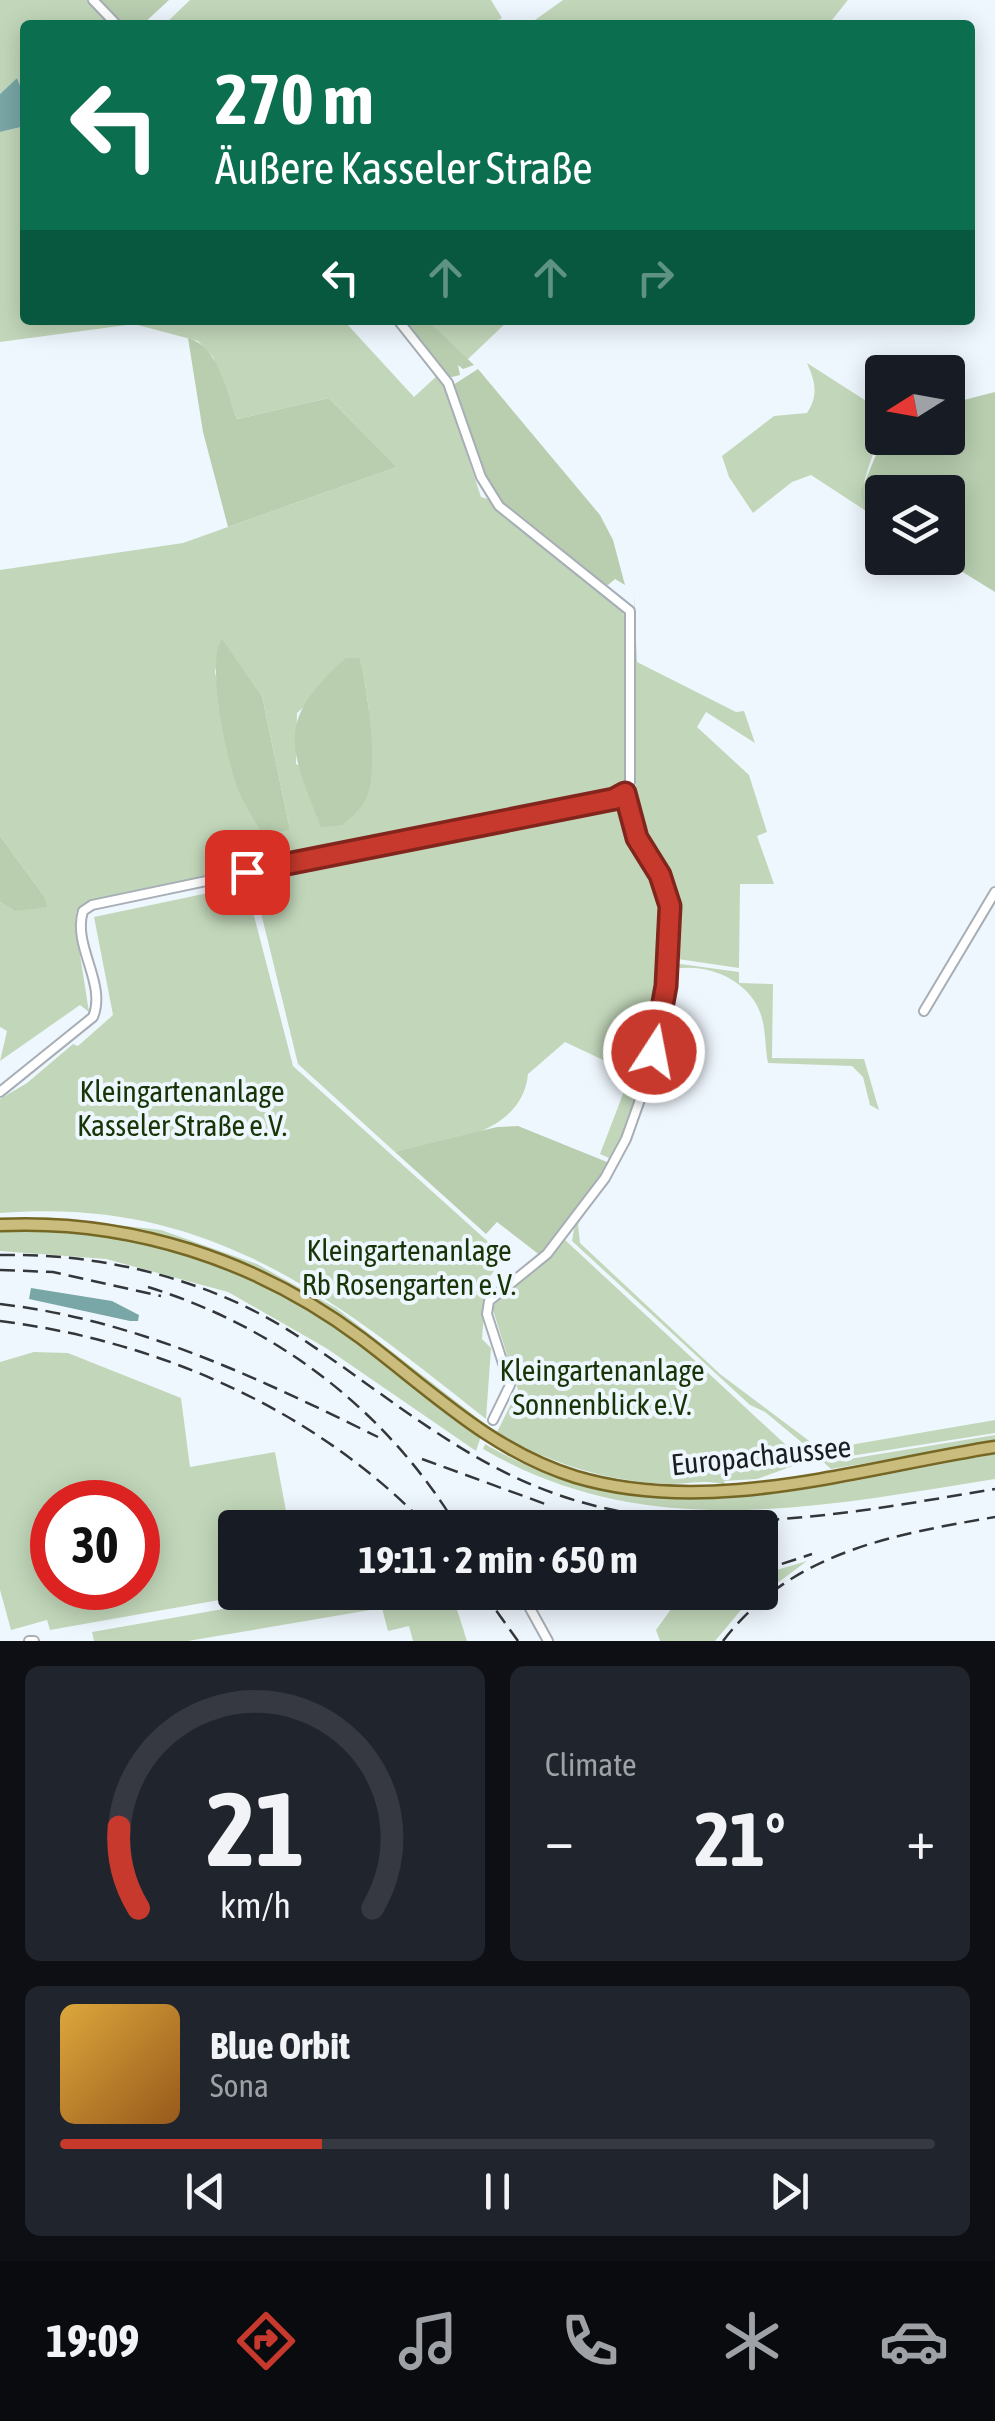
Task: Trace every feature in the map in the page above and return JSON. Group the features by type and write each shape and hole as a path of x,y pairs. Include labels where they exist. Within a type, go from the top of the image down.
{"main road":[{"name":"Europachaussee","path":"0,1225 119,1232 236,1266 326,1313 504,1446 556,1470 613,1486 671,1492 728,1490 995,1448"}],"street":[{"path":"93,0 112,20"},
{"path":"403,325 448,383 481,477 499,506 630,611 630,782 625,793 637,838 660,875 670,906 667,974 654,1052 626,1138 605,1178 547,1254 488,1302 487,1314 510,1384 493,1420"},
{"path":"0,1092 93,1017 97,998 80,928 83,911 92,906 625,793"},
{"path":"924,1011 995,892"},
{"path":"531,1610 548,1641"}],"green space":[{"path":"0,0 87,0 106,20 20,20 20,86 17,78 0,94"},
{"path":"190,0 491,0 502,18 498,20 169,20"},
{"path":"563,0 848,0 832,20 535,20"},
{"path":"20,127 20,325 127,325 0,342 0,132"},
{"path":"138,325 348,325 414,397 440,373 481,497 491,500 517,528 615,600 627,620 628,775 623,790 604,798 89,901 77,910 75,923 89,1012 80,1005 0,1061 7,1031 0,1027 0,902 17,911 44,896 0,836 0,570 183,543 397,467 329,398 237,419 213,357 198,341","holes":["222,640 262,696 290,830 240,794 215,672","358,658 370,728 366,799 296,764 297,713"]},
{"path":"432,325 504,325 466,361"},
{"path":"807,363 865,400 865,455 873,455 865,475 863,509 811,475 792,482 753,513 729,477 722,456 774,416 807,413 815,388"},
{"path":"634,594 637,662 736,712 744,711 755,743 706,712 697,727 749,775 767,832 757,836 774,884 740,884 739,968 671,958 672,906 636,824"},
{"path":"624,800 666,898 668,957 664,993 646,1068 611,1159 600,1154 631,1073 565,1042 528,1074 523,1094 512,1111 496,1123 457,1139 395,1152 298,1064 252,876"},
{"name":"Kleingartenanlage Kasseler Straße e.V.","path":"246,885 293,1066 505,1257 476,1294 485,1300 482,1339 491,1348 486,1419 374,1333 264,1264 205,1239 142,1221 75,1212 0,1213 0,1099 27,1083 73,1044 78,1046 113,1015 94,917"},
{"path":"673,963 739,972 739,983 773,984 772,1058 864,1059 879,1110 870,1105 863,1077 852,1066 768,1063 761,1015 748,993 714,972 675,969 667,990"},
{"path":"667,990 650,1084 636,1124 620,1157 641,1107"},
{"path":"607,1178 578,1224 580,1243 720,1374 812,1443 838,1447 995,1420 995,1433 838,1458 817,1455 765,1412 750,1405 572,1241 575,1224"},
{"path":"46,1217 161,1230 257,1264 336,1308 485,1424 485,1430 332,1316 249,1268 206,1250 141,1233 0,1221"},
{"path":"0,1229 134,1239 244,1273 327,1320 405,1377 481,1436 476,1451 326,1348 228,1292 106,1259 0,1251"},
{"name":"Kleingartenanlage Sonnenblick e.V.","path":"564,1239 801,1463 757,1479 724,1481 725,1485 647,1483 559,1462 497,1432 518,1390 492,1307"},
{"path":"34,1352 68,1353 181,1398 190,1467 275,1452 286,1510 218,1510 218,1600 50,1630 47,1620 11,1630 0,1590 0,1362"},
{"path":"995,1435 995,1442 831,1469 818,1457 837,1461"},
{"path":"485,1444 548,1474 611,1491 673,1498 800,1490 995,1454 995,1479 798,1507 670,1508 607,1498 544,1479 483,1449"},
{"path":"807,1561 778,1583 778,1570"},
{"path":"218,1610 370,1610 188,1641 94,1641 92,1632"},
{"path":"383,1610 457,1610 467,1641 413,1641 409,1626 388,1631"},
{"path":"670,1610 741,1610 715,1641 660,1641 656,1630"}],"shaded area":[{"path":"97,0 169,0 147,20 115,20"},
{"path":"17,78 20,127 0,132 0,94"},
{"path":"404,325 432,325 474,365 463,369 458,365 460,375 448,378"},
{"path":"188,338 199,343 214,360 237,419 329,398 397,467 228,527 203,432"},
{"path":"478,369 600,515 613,540 625,585 615,579 608,585 600,582 555,550 512,515 489,487 473,451 453,385"},
{"path":"995,392 995,592 965,573 965,475 868,475 876,455 965,455 965,400"},
{"path":"865,481 865,510 863,509 861,491"},
{"path":"222,639 262,696 290,830 263,835 235,781 217,691 217,651"},
{"path":"346,658 359,658 371,730 372,771 363,804 343,825 321,827 301,775 295,736 298,718 308,700"},
{"path":"0,836 44,896 47,907 16,911 0,902"},
{"path":"518,1126 612,1164 541,1256 497,1222 486,1234 395,1152 497,1127"},
{"path":"31,1288 112,1301 139,1315 138,1321 29,1299"}],"railway":[{"path":"0,1255 116,1265 154,1273 228,1299 296,1335 420,1422 484,1461 553,1493 607,1509 662,1518 774,1520 995,1489"},
{"path":"0,1270 53,1272 161,1296"},
{"path":"148,1287 241,1325 325,1379 398,1447 446,1510"},
{"path":"0,1304 51,1312 148,1337 241,1373 378,1437"},
{"path":"0,1321 118,1345 232,1388 337,1449 410,1510"},
{"path":"422,1459 548,1505"},
{"path":"723,1641 750,1611 812,1567 881,1541 995,1517"},
{"path":"778,1565 812,1554"},
{"path":"496,1610 518,1641"}],"route":[{"path":"247,872 614,799 625,793 630,799 637,838 660,875 670,906 666,986 654,1052"}],"park label":[{"name":"Kleingartenanlage Rb Rosengarten e.V.","path":"409,1267"}]}
